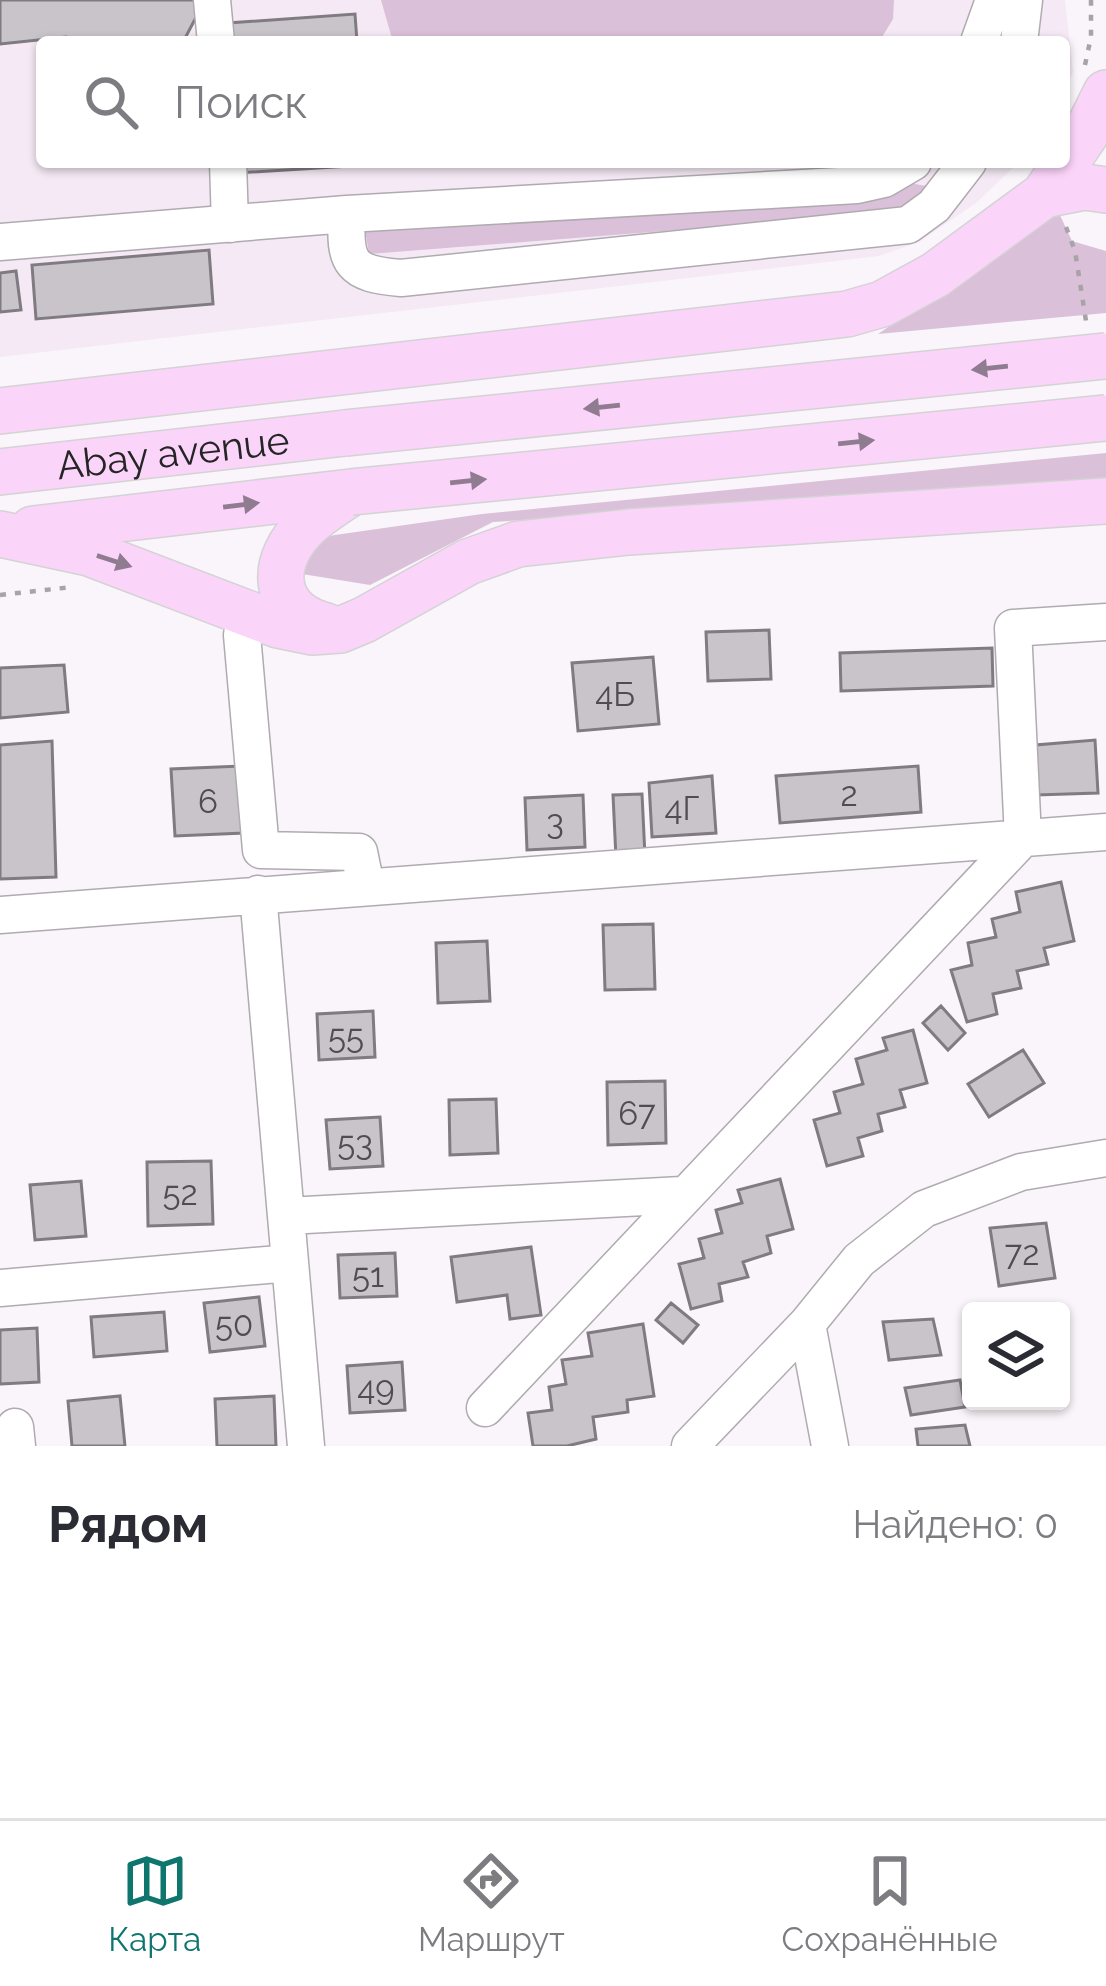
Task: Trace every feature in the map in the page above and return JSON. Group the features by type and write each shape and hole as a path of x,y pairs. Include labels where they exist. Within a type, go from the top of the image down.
{"main road":[{"path":"1070,157 1085,135 1094,86"},
{"path":"0,411 847,314 882,304 935,275 1044,195 1062,168"},
{"path":"1044,195 1085,187 1106,190"},
{"name":"Abay avenue","path":"0,472 1106,356"},
{"path":"0,534 351,492 1106,418"},
{"path":"340,630 310,622 291,610 282,592 281,567 307,524 351,492"},
{"path":"0,534 130,566 278,625 312,632 340,630 468,562 518,544 652,530 1104,499"}],"street":[{"path":"212,0 215,36"},
{"path":"981,36 994,0"},
{"path":"1020,36 1024,0"},
{"path":"228,168 230,224"},
{"path":"0,242 347,214 856,185 884,179 903,168"},
{"path":"347,214 346,254 353,264 376,276 401,278 908,225 934,206 963,168"},
{"path":"485,1408 1023,838 1013,628 1106,622"},
{"path":"242,635 261,850 359,852 366,886"},
{"path":"0,915 1106,832"},
{"path":"258,894 306,1446"},
{"path":"690,1446 807,1324 859,1260 924,1209 1021,1172 1106,1158"},
{"path":"287,1216 682,1195"},
{"path":"0,1288 290,1263"},
{"path":"807,1324 830,1446"}],"path":[{"path":"1091,0 1094,86"}],"shaded area":[{"path":"0,0 1065,0 1069,36 36,36 36,168 1013,168 976,203 919,242 879,256 0,357"},
{"path":"381,0 894,0 893,19 883,36 391,36"},
{"path":"910,183 931,187 922,211 369,254 364,223"},
{"path":"1058,211 1072,241 1106,251 1106,313 878,334"},
{"path":"1106,453 1106,479 1098,482 493,522 370,585 296,573 313,539 335,535 482,514"}],"building":[{"path":"0,0 199,0 202,6 186,36 36,36 36,40 0,44"},
{"path":"355,14 357,36 229,36 228,23"},
{"path":"238,168 317,168 238,173"},
{"path":"209,250 213,304 36,319 32,265"},
{"path":"16,271 21,310 0,312 0,273"},
{"path":"769,630 771,679 708,681 706,632"},
{"path":"992,648 993,686 841,691 840,653"},
{"path":"653,657 659,724 578,731 572,663"},
{"path":"64,665 68,712 0,718 0,668"},
{"path":"1095,740 1098,793 1036,795 1036,745"},
{"path":"52,741 56,877 0,879 0,745"},
{"path":"241,766 244,833 175,836 171,769"},
{"path":"918,766 921,812 780,823 776,776"},
{"path":"712,776 716,833 652,837 649,783"},
{"path":"642,794 645,856 616,858 613,795"},
{"path":"583,795 585,847 527,850 525,798"},
{"path":"1061,882 1074,941 1044,948 1048,964 1017,971 1021,988 993,994 997,1014 967,1022 951,970 972,965 968,943 996,937 992,919 1020,912 1016,892"},
{"path":"653,924 655,989 605,990 603,925"},
{"path":"487,941 490,1001 438,1003 436,943"},
{"path":"941,1006 965,1033 948,1050 923,1023"},
{"path":"373,1011 375,1057 319,1060 317,1014"},
{"path":"913,1030 927,1083 900,1090 905,1107 878,1114 882,1131 858,1138 863,1156 827,1166 814,1120 840,1113 834,1092 863,1084 856,1059 887,1050 883,1038"},
{"path":"1023,1050 1044,1083 989,1117 968,1084"},
{"path":"665,1081 666,1143 608,1145 607,1082"},
{"path":"496,1099 498,1153 450,1155 449,1100"},
{"path":"380,1117 383,1166 330,1169 326,1120"},
{"path":"211,1161 213,1224 148,1226 147,1162"},
{"path":"780,1179 793,1229 767,1236 771,1253 743,1262 748,1277 719,1284 722,1301 691,1309 679,1264 704,1258 699,1239 722,1233 716,1210 742,1203 738,1190"},
{"path":"81,1181 86,1236 35,1240 30,1185"},
{"path":"1046,1223 1055,1278 999,1286 990,1228"},
{"path":"531,1247 541,1315 510,1319 507,1295 457,1302 451,1257"},
{"path":"395,1253 397,1296 340,1298 338,1255"},
{"path":"259,1297 265,1346 210,1352 204,1303"},
{"path":"671,1303 698,1325 683,1343 656,1320"},
{"path":"164,1312 167,1351 94,1357 91,1317"},
{"path":"933,1319 941,1355 889,1360 883,1322"},
{"path":"643,1324 654,1396 627,1400 628,1412 593,1417 596,1439 567,1446 533,1446 528,1413 552,1410 549,1387 566,1384 562,1360 592,1356 588,1333"},
{"path":"37,1328 39,1382 0,1384 0,1330"},
{"path":"402,1362 405,1410 350,1413 347,1366"},
{"path":"960,1380 962,1407 911,1415 905,1388"},
{"path":"120,1396 125,1446 72,1446 68,1401"},
{"path":"274,1396 276,1446 217,1446 215,1399"},
{"path":"965,1425 970,1446 918,1446 916,1429"}]}
